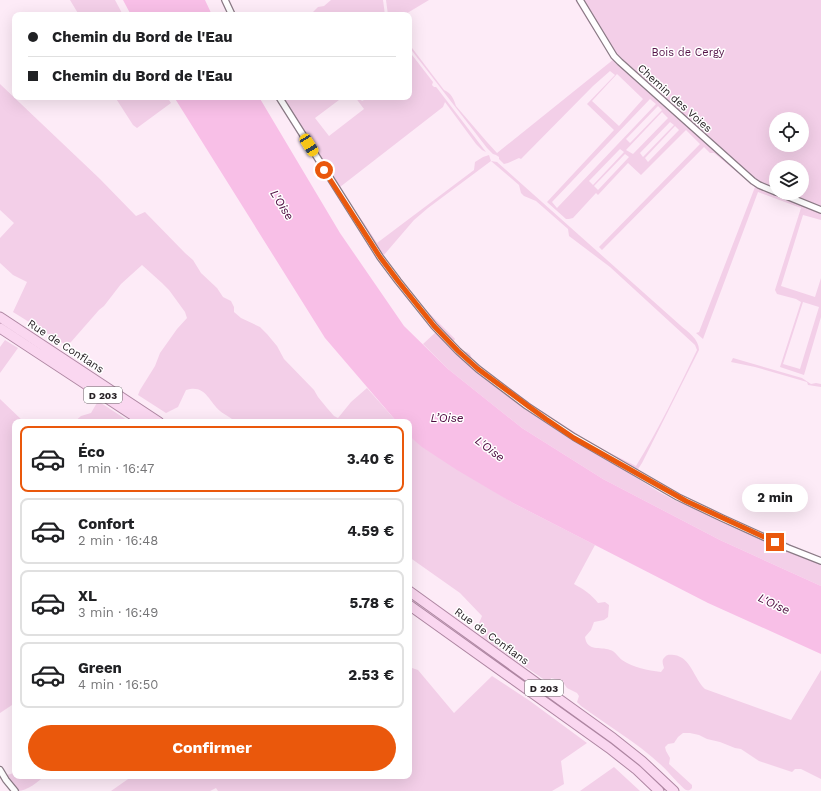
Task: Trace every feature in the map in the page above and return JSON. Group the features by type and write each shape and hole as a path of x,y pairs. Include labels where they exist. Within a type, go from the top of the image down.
{"main road":[{"name":"Rue de Conflans","path":"0,317 154,419"},
{"name":"Rue de Conflans","path":"0,328 138,419"},
{"name":"Rue de Conflans","path":"412,593 613,738 642,760 674,791"},
{"name":"Rue de Conflans","path":"412,607 614,751 659,791"}],"street":[{"path":"225,0 231,12"},
{"name":"Chemin des Voies","path":"580,0 614,56 753,181 769,189"},
{"path":"281,100 380,257 434,326 478,369 574,438 664,490 788,548 821,561"},
{"path":"796,200 821,210"},
{"path":"0,770 15,791"}],"green space":[{"path":"70,0 115,0 121,12 77,12"},
{"path":"331,0 383,0 385,12 313,12 318,7 324,6"},
{"path":"386,0 429,0 409,12 388,12"},
{"name":"Bois de Cergy","path":"575,0 821,0 821,208 799,200 809,200 809,160 769,160 769,190 755,185 769,191 769,196 758,192 703,339 696,333 699,332 755,187 714,153 710,153 704,147 602,250 599,247 700,144 686,130 641,175 628,163 598,195 596,193 573,218 566,219 547,202 614,130 587,104 615,75 610,71 593,86 521,159 519,158 504,164 499,157 487,148 412,51 412,48 444,90 452,96 456,106 497,153 614,59","holes":["617,74 643,99 619,126 592,101","650,99 656,104 557,208 552,202","658,106 662,110 630,143 626,139","662,112 668,118 633,154 626,150","670,122 674,125 643,157 640,153","675,126 679,130 648,162 645,158","620,149 624,152 593,185 589,181","625,154 629,157 598,190 594,186"]},
{"path":"412,55 433,82 432,85 437,88 486,152 476,144 445,102 443,107 340,187 377,243 474,170 475,162 489,155 491,161 497,162 695,339 699,346 699,350 638,469 633,469 593,447 535,410 463,355 391,270 286,100 339,100 315,118 329,136 364,109 357,100 412,100","holes":["491,161 519,185 521,193 524,196 536,201 568,229 569,236 610,267 695,345 697,350 690,365 636,466 582,437 534,406 472,359 470,354 462,351 453,342 455,339 423,307 383,256 414,220"]},
{"path":"0,84 12,95 12,100 17,100 100,179 136,216 145,212 193,260 201,273 217,288 223,297 231,301 234,307 234,312 241,318 260,327 267,334 277,346 284,359 314,390 334,416 338,418 351,402 367,388 394,419 232,419 220,411 206,394 198,389 186,390 178,407 166,413 138,395 155,366 160,353 187,318 185,312 169,290 142,265 121,284 104,306 71,342 66,345 13,312 27,282 13,275 0,263 0,238 14,223 0,210"},
{"path":"117,100 169,100 171,103 137,128 133,125"},
{"path":"780,200 793,200 821,211 821,220 803,215 781,286 815,297 821,278 821,317 804,375 780,367 801,302 796,299 777,294 775,290 801,208","holes":["803,302 819,307 800,369 783,364"]},
{"path":"436,332 474,368 600,455 659,492 676,501 693,506 821,563 821,586 720,540 603,479 522,428 448,369 423,344"},
{"path":"5,340 18,348 0,373 0,347"},
{"path":"733,358 802,378 811,384 821,384 821,387 808,385 807,382 755,367 731,362"},
{"path":"0,399 21,419 12,419 12,705 0,713"},
{"path":"98,401 125,419 78,419 81,416 91,413"},
{"path":"412,439 513,503 595,545 574,584 587,592 598,603 605,602 609,605 608,617 604,620 594,622 591,630 585,637 586,642 591,647 612,651 622,660 636,667 661,672 664,668 663,659 666,656 674,655 680,657 688,664 705,689 791,720 821,670 821,779 801,769 795,769 792,772 759,761 741,749 707,739 699,735 683,733 674,743 668,744 665,747 670,758 669,764 692,785 691,789 686,790 651,756 581,706 577,702 579,696 577,693 567,688 562,681 551,678 549,683 482,637 483,633 477,628 482,616 460,593 412,559"},
{"path":"412,668 418,670 454,713 492,676 530,701 587,743 561,761 564,784 552,791 218,791 216,788 210,791 111,791 128,779 412,779"},
{"path":"614,767 640,791 580,791"},
{"path":"12,773 12,779 41,779 29,788 18,791 6,775"}],"water":[{"path":"123,0 205,0 211,12 129,12"},
{"name":"L’Oise","path":"176,100 261,100 340,233 404,326 448,369 522,428 603,479 720,540 821,586 821,654 708,603 513,503 457,470 422,447 412,439 412,419 394,419 325,338"}],"route":[{"path":"324,170 380,257 398,281 434,326 478,369 574,438 664,490 775,542"}],"water label":[{"name":"L'Oise","path":"282,205"},
{"name":"L'Oise","path":"490,449"},
{"name":"L'Oise","path":"774,604"}]}
